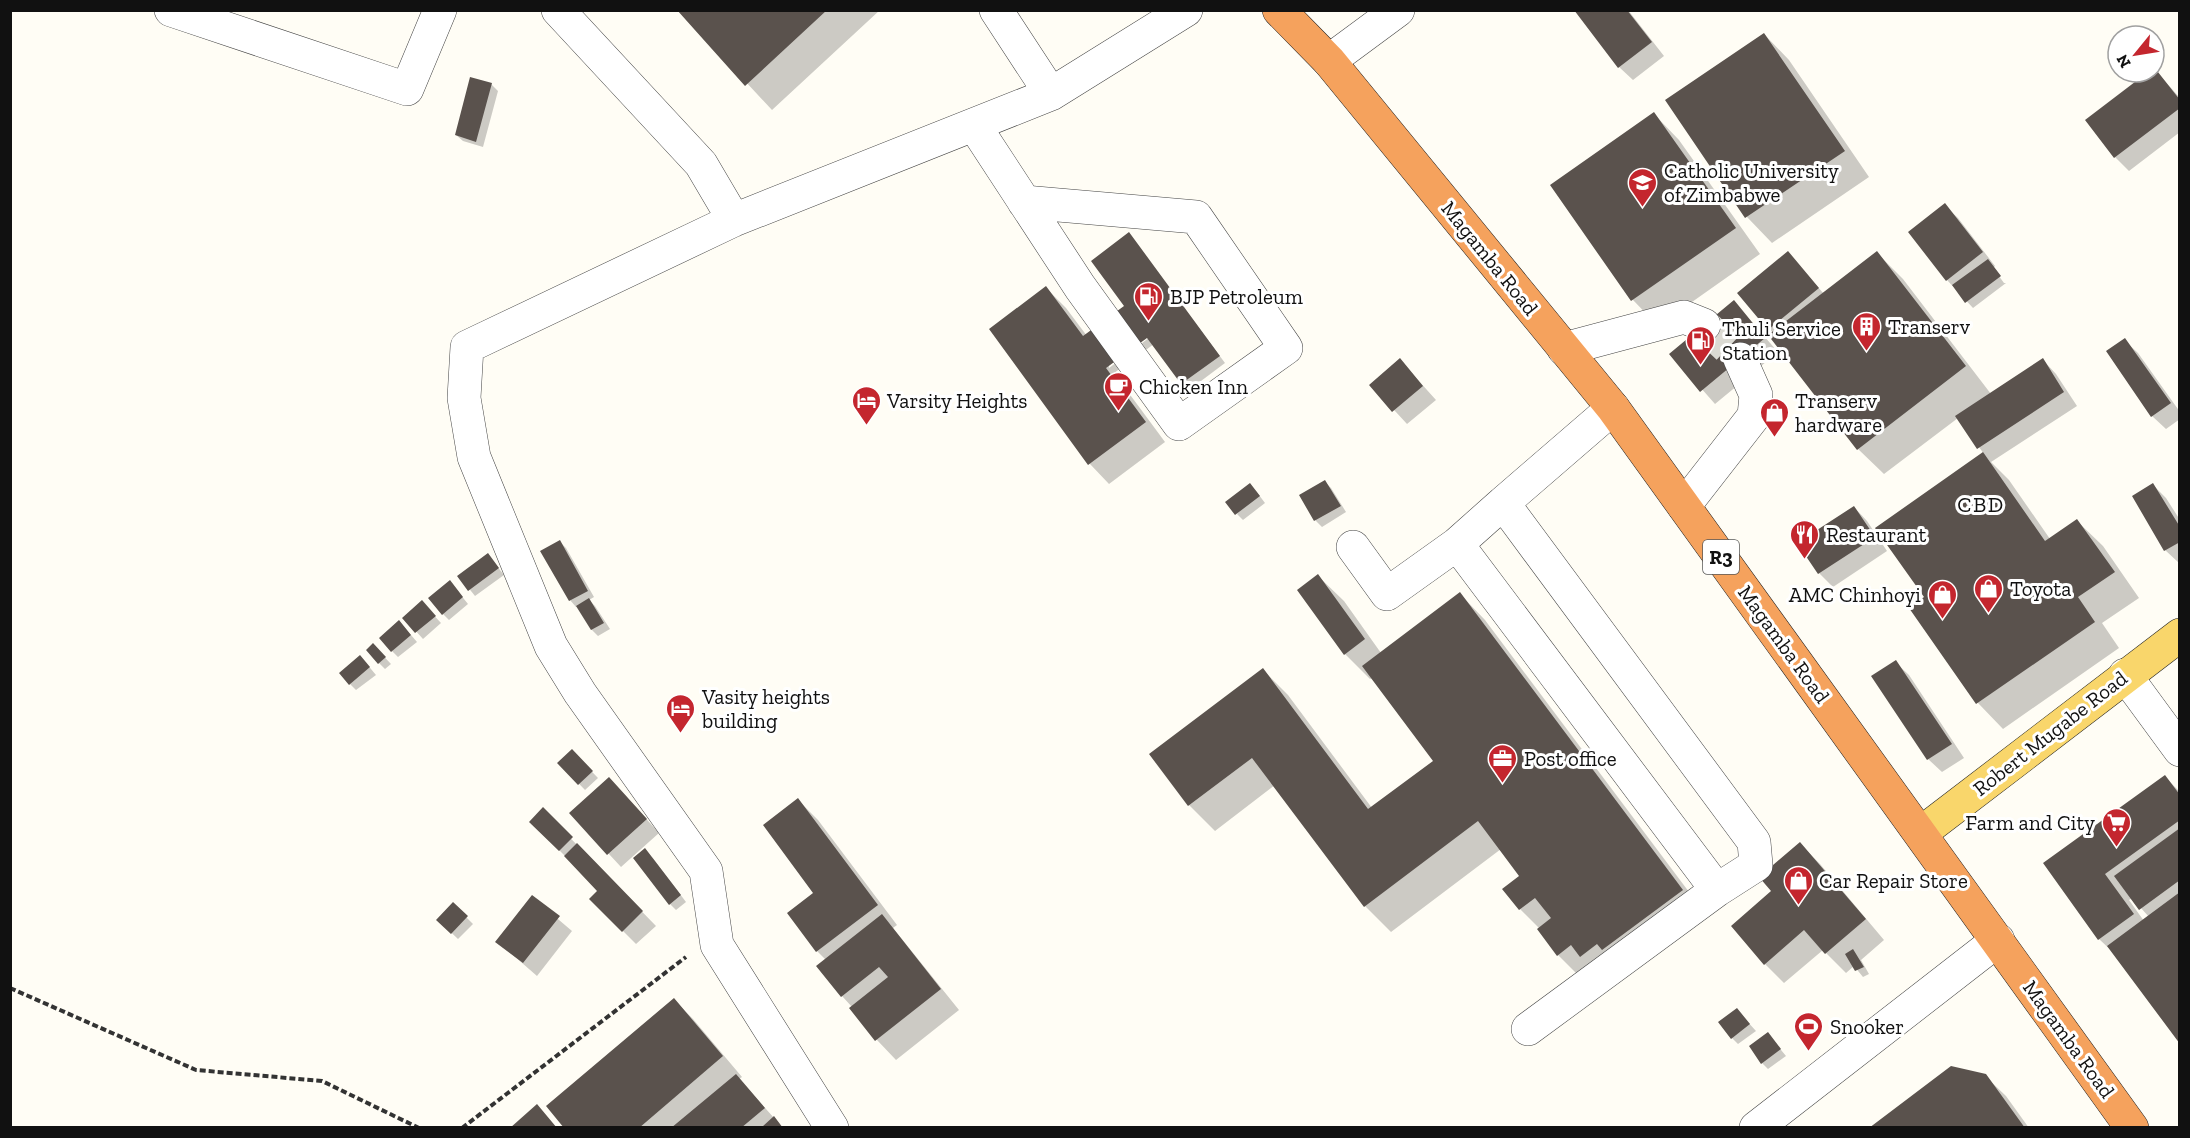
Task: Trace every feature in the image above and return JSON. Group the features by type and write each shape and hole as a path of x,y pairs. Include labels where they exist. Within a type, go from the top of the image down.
{"highway":[{"name":"Magamba Road","path":"1279,10 1329,61 1613,408 2132,1128"}],"main road":[{"name":"Robert Mugabe Road","path":"1921,833 2180,635"}],"street":[{"path":"171,10 407,89 440,10"},
{"path":"558,10 701,164 734,220"},
{"path":"996,10 1051,94"},
{"path":"832,1128 717,945 706,871 580,693 551,646 474,457 464,398 467,347 734,220 1051,94 1186,10"},
{"path":"1329,61 1398,10"},
{"path":"974,125 1024,202 1080,287 1179,424 1286,348 1196,217 1024,202"},
{"path":"1564,349 1684,317 1704,325"},
{"path":"1684,506 1754,416 1756,395 1740,358"},
{"path":"1353,547 1387,594 1457,544 1613,408"},
{"path":"1503,502 1754,842 1756,865 1717,890 1528,1029"},
{"path":"1457,544 1717,890"},
{"path":"2125,675 2180,750"},
{"path":"1769,1124 1998,940"}],"path":[{"path":"462,1128 704,943 717,945"},
{"path":"10,988 196,1070 322,1081 419,1128"}],"building":[{"path":"677,10 827,10 745,86"},
{"path":"1574,10 1627,10 1652,42 1618,68"},
{"path":"1764,33 1845,151 1745,218 1665,100"},
{"path":"470,77 492,83 476,142 455,135"},
{"path":"2166,82 2180,100 2180,108 2114,158 2085,120 2132,84"},
{"name":"Catholic University of Zimbabwe","path":"1654,112 1736,228 1631,301 1550,185"},
{"path":"1945,203 1983,252 1946,281 1908,232"},
{"path":"1129,232 1220,356 1181,384 1147,338 1106,368 1146,422 1088,465 989,329 1046,286 1083,336 1124,306 1091,261"},
{"path":"1788,251 1819,288 1768,330 1737,293"},
{"name":"Transerv","path":"1877,251 1966,366 1857,450 1768,335"},
{"path":"1988,259 2001,276 1965,303 1952,285"},
{"path":"1734,300 1765,338 1700,392 1669,354"},
{"path":"2125,338 2171,403 2151,417 2106,351"},
{"path":"1400,358 1423,386 1392,412 1369,385"},
{"path":"2043,358 2064,392 1977,449 1955,416"},
{"path":"1983,452 2045,541 2077,519 2115,572 2078,597 2095,622 1976,704 1909,608 1924,597 1875,528"},
{"path":"1325,480 1341,506 1314,521 1299,495"},
{"path":"1250,483 1260,496 1235,515 1225,502"},
{"path":"2153,483 2180,527 2180,542 2164,551 2132,496"},
{"path":"1854,506 1875,537 1818,574 1797,543"},
{"path":"560,540 588,591 569,601 540,551"},
{"path":"488,553 499,568 468,591 457,576"},
{"path":"1318,574 1365,639 1344,655 1297,590"},
{"path":"450,580 463,597 442,615 428,598"},
{"name":"Post office","path":"1460,592 1683,890 1602,950 1597,944 1580,957 1571,945 1557,956 1537,929 1551,918 1535,898 1519,910 1502,889 1519,876 1478,821 1364,907 1252,758 1188,806 1149,754 1263,668 1368,809 1433,761 1362,666"},
{"path":"589,598 604,623 591,630 576,606"},
{"path":"422,600 436,616 415,633 402,618"},
{"path":"399,620 411,635 391,652 379,638"},
{"path":"373,643 386,657 378,664 366,650"},
{"path":"360,655 370,667 349,685 339,673"},
{"path":"1896,660 1952,744 1927,760 1871,676"},
{"path":"572,749 593,771 578,785 557,763"},
{"path":"2165,775 2180,795 2180,820 2105,874 2134,914 2098,940 2043,863"},
{"path":"609,777 647,819 607,855 569,813"},
{"path":"798,798 878,905 816,952 787,913 813,893 763,825"},
{"path":"543,807 573,837 559,851 529,822"},
{"path":"2180,828 2180,880 2139,910 2114,876"},
{"path":"1800,842 1866,919 1825,954 1804,930 1764,965 1731,926 1771,891 1759,877"},
{"path":"577,843 643,911 622,932 589,899 597,891 564,856"},
{"path":"645,848 681,895 669,905 633,858"},
{"path":"2180,892 2180,1044 2107,946"},
{"path":"532,895 560,916 523,963 495,942"},
{"path":"453,902 468,916 451,934 436,920"},
{"path":"882,914 941,989 875,1041 849,1008 888,977 879,967 841,997 816,966"},
{"path":"1853,949 1864,967 1855,971 1845,954"},
{"path":"674,998 723,1056 639,1128 564,1128 546,1106"},
{"path":"1737,1008 1750,1024 1731,1039 1718,1022"},
{"path":"1768,1032 1781,1049 1761,1064 1749,1046"},
{"path":"1951,1066 1986,1074 2025,1128 1869,1128"},
{"path":"736,1074 765,1108 741,1128 671,1128"},
{"path":"537,1104 557,1128 510,1128"},
{"path":"774,1116 783,1128 761,1128"}],"tunnel":[{"path":"1704,325 1740,359"}],"place":[{"name":"Catholic University of Zimbabwe","path":"1643,208"},
{"name":"BJP Petroleum","path":"1149,322"},
{"name":"Transerv","path":"1867,352"},
{"name":"Thuli Service Station","path":"1701,366"},
{"name":"Chicken Inn","path":"1118,412"},
{"name":"Varsity Heights","path":"866,426"},
{"name":"Transerv hardware","path":"1774,438"},
{"name":"Restaurant","path":"1805,560"},
{"name":"Toyota","path":"1989,614"},
{"name":"AMC Chinhoyi","path":"1942,620"},
{"name":"Vasity heights building","path":"681,734"},
{"name":"Post office","path":"1503,784"},
{"name":"Farm and City","path":"2116,848"},
{"name":"Car Repair Store","path":"1798,906"},
{"name":"Snooker","path":"1809,1052"}],"district":[{"name":"CBD","path":"1981,504"}]}
